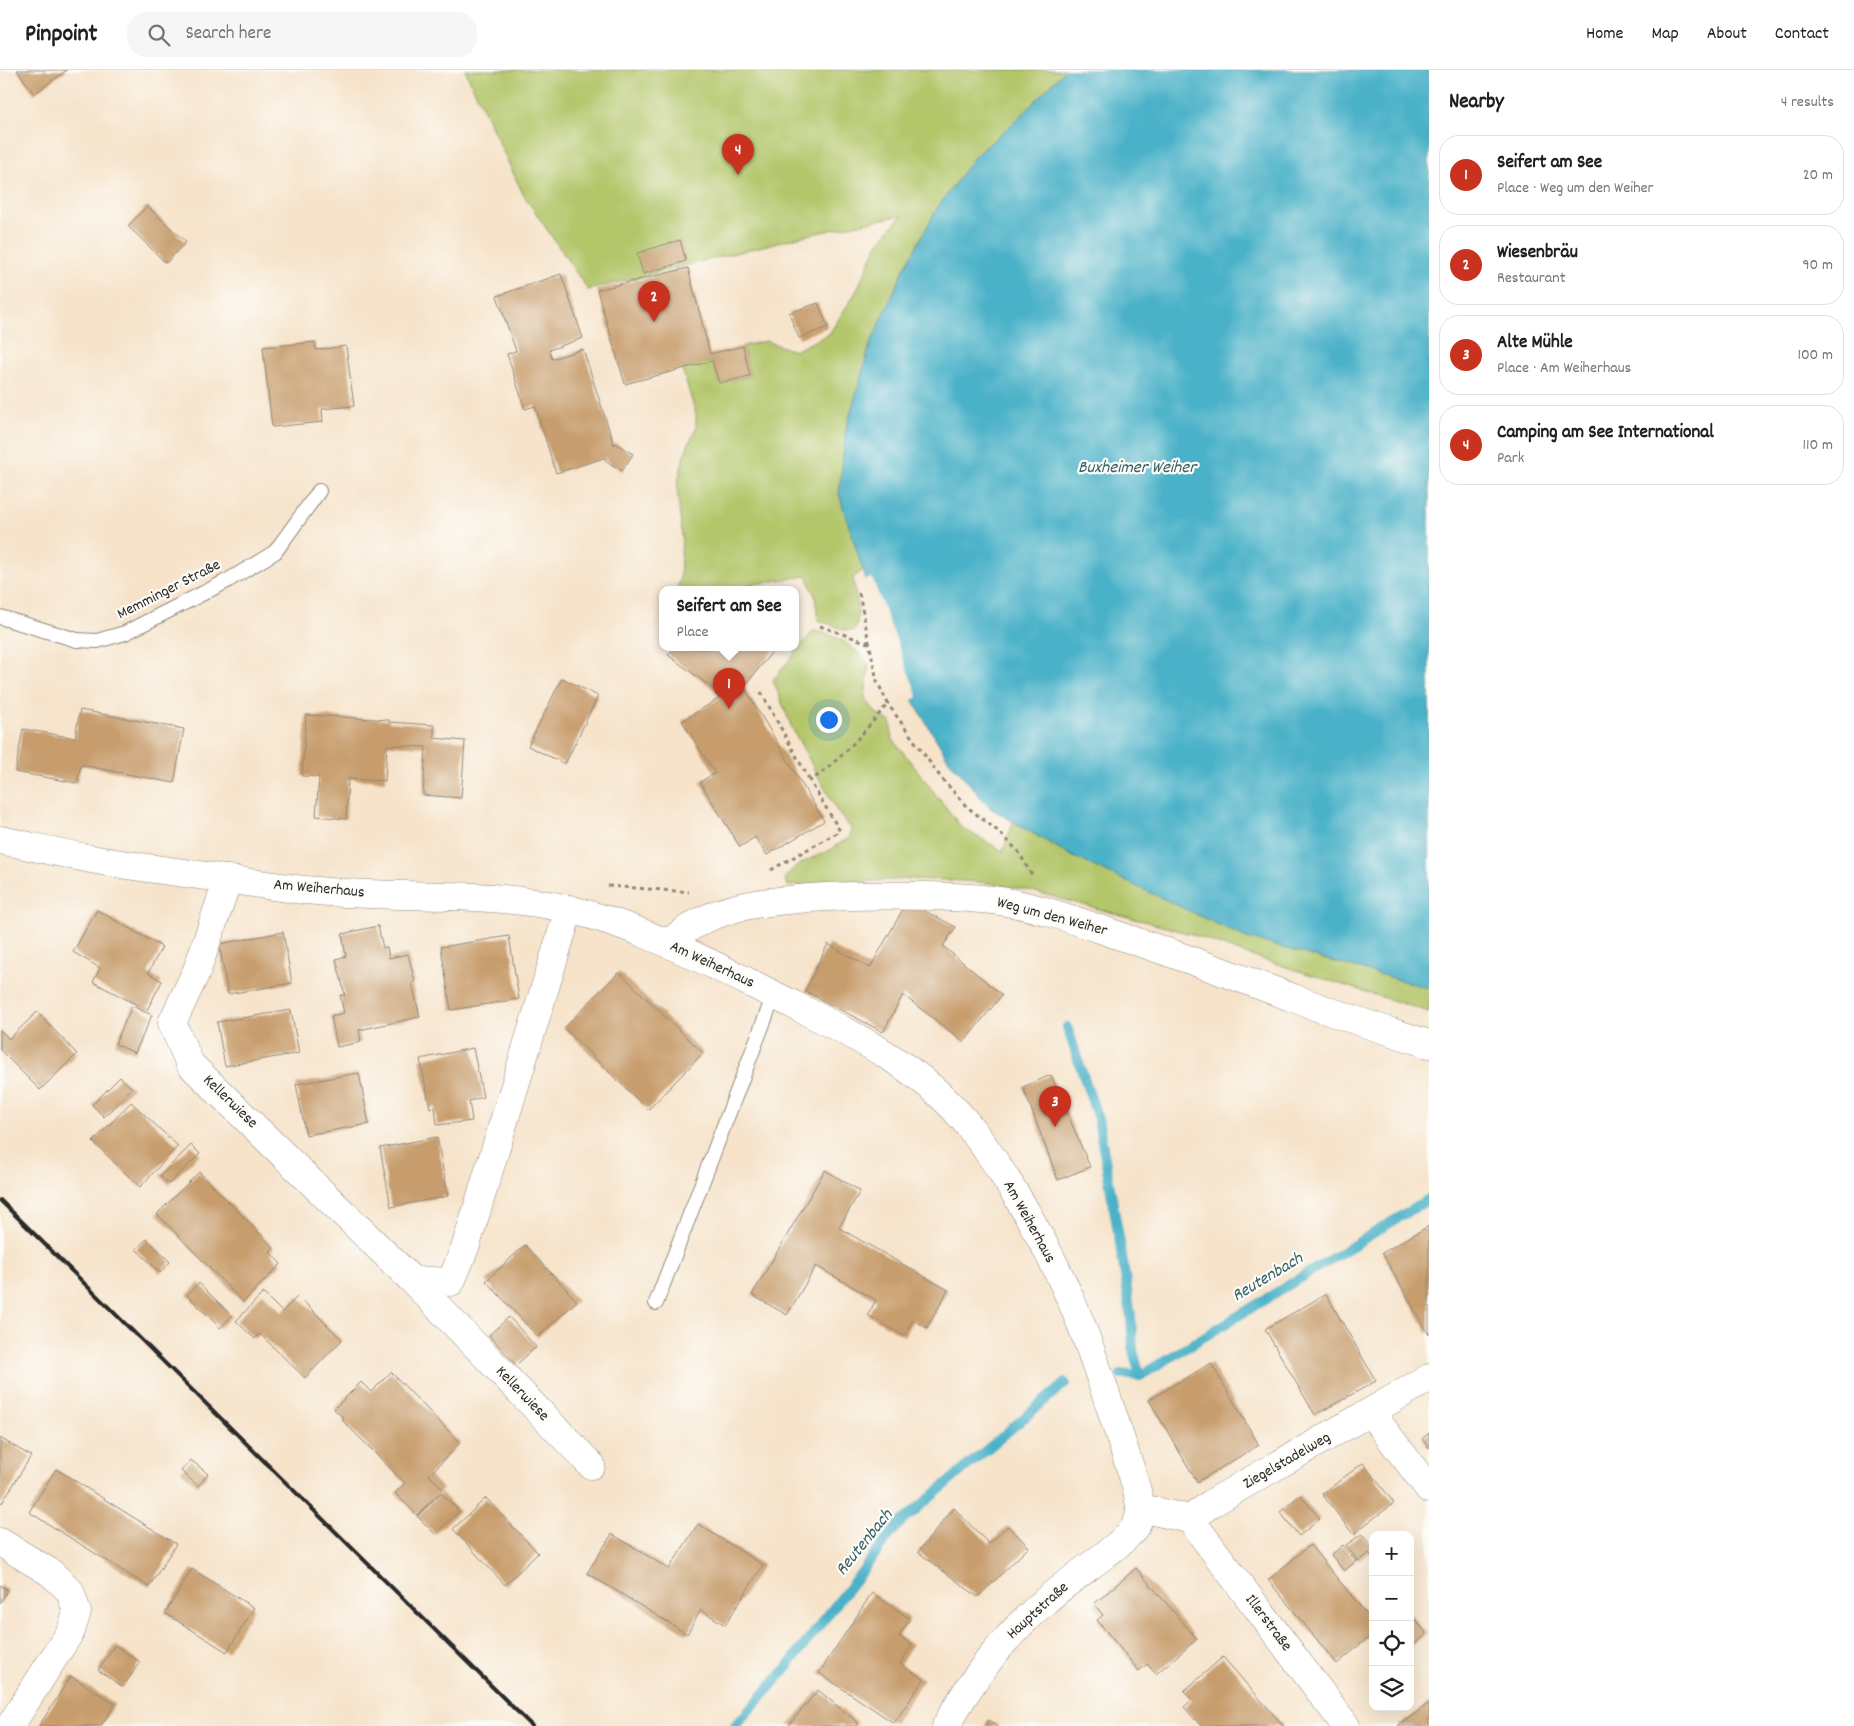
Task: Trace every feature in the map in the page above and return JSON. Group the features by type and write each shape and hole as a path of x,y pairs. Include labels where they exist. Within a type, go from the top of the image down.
{"street":[{"name":"Am Weiherhaus","path":"0,840 124,865 318,892 485,898 537,903 569,909 638,931 723,969 894,1059 943,1098 968,1125 994,1162 1044,1245 1081,1324 1132,1473 1139,1496 1140,1508"},
{"name":"Kellerwiese","path":"228,879 197,970 172,1023 190,1064 412,1280 591,1466"},
{"name":"Weg um den Weiher","path":"668,944 684,930 709,917 732,908 774,901 835,896 901,895 987,899 1043,912 1213,967 1298,1000 1429,1044"},
{"path":"412,1280 451,1282 466,1245 569,909"},
{"name":"Ziegelstadelweg","path":"1190,1519 1212,1503 1429,1378"},
{"path":"1371,1413 1429,1489"},
{"path":"1140,1508 1190,1519"},
{"name":"Hauptstraße","path":"946,1726 962,1697 995,1651 1043,1603 1125,1539 1137,1524 1140,1508"},
{"name":"Illerstraße","path":"1190,1519 1346,1726"},
{"path":"0,1542 51,1573 70,1591 77,1612 71,1631 10,1726"}],"lane":[{"name":"Memminger Straße","path":"0,617 77,640 97,641 125,633 227,581 275,552 319,491"},
{"path":"656,1303 774,995"}],"path":[{"path":"859,593 877,681 888,704 950,788 966,806 999,832 1018,851 1033,876 1043,912"},
{"path":"820,626 869,643"},
{"path":"760,692 840,831 772,870 765,876"},
{"path":"810,781 823,773 851,747 888,704"}],"green space":[{"path":"465,70 1065,70 1020,117 974,157 938,207 904,269 870,345 846,429 839,494 863,570 853,578 857,598 858,620 853,631 818,620 815,596 807,576 746,586 678,586 682,537 677,487 684,455 696,428 696,414 682,369 712,361 719,383 750,376 743,346 766,341 794,351 829,334 856,292 877,245 902,215 803,236 588,290 523,194"},
{"path":"813,631 821,632 844,642 864,658 869,665 865,698 876,713 891,722 892,738 962,828 1003,851 1013,822 1072,856 1247,938 1429,988 1429,1012 1242,953 1191,934 1032,891 989,883 909,879 788,886 784,879 789,873 850,837 851,828 838,813 792,728 773,680 797,651 799,651 799,648"}],"water":[{"name":"Buxheimer Weiher","path":"1065,70 1429,70 1429,988 1247,938 1072,856 990,808 948,759 913,701 866,580 839,494 846,429 870,345 904,269 938,207 974,157 1020,117"}],"pier":[{"path":"872,578 918,697 910,701 864,581"}],"building":[{"path":"17,70 67,70 34,94"},
{"path":"147,206 186,242 166,263 128,226"},
{"path":"680,240 686,261 643,274 637,253"},
{"path":"688,268 710,354 743,346 750,376 719,383 712,361 625,384 597,290"},
{"path":"561,274 583,338 549,350 552,359 583,349 614,445 615,443 633,454 622,471 605,460 607,457 556,473 535,406 525,409 507,354 516,351 497,296"},
{"path":"818,303 828,327 799,338 789,313"},
{"path":"315,342 316,350 346,346 354,406 322,409 323,422 272,427 263,347"},
{"path":"671,651 773,651 744,687 824,821 767,855 755,837 740,847 700,782 715,773 682,721 723,696 668,655"},
{"path":"562,678 598,696 565,764 528,746"},
{"path":"80,710 184,729 174,783 81,765 77,783 15,772 23,729 75,738"},
{"path":"306,715 434,725 434,738 465,741 461,798 423,795 426,747 387,745 385,781 348,779 346,819 316,816 319,777 302,776"},
{"path":"907,902 956,927 943,946 1002,995 964,1042 903,995 883,1032 805,991 828,944 870,968"},
{"path":"97,910 162,947 148,973 162,981 147,1010 93,982 100,968 73,952"},
{"path":"378,926 383,948 387,947 389,958 408,954 415,982 412,983 420,1017 359,1030 361,1042 337,1047 331,1016 344,1013 340,995 345,995 336,959 346,956 342,934"},
{"path":"283,932 292,983 228,994 219,944"},
{"path":"509,936 519,999 451,1010 441,947"},
{"path":"619,972 703,1053 648,1110 564,1028"},
{"path":"132,1006 152,1015 135,1053 115,1044"},
{"path":"291,1010 299,1053 225,1066 217,1022"},
{"path":"37,1012 77,1054 40,1090 0,1050 0,1030 9,1039"},
{"path":"473,1048 483,1097 469,1101 472,1121 437,1125 435,1107 430,1108 420,1059"},
{"path":"359,1073 369,1124 306,1135 296,1084"},
{"path":"1051,1075 1090,1167 1058,1180 1023,1087"},
{"path":"120,1077 132,1088 104,1117 92,1105"},
{"path":"131,1102 178,1146 140,1187 93,1142"},
{"path":"437,1137 448,1196 391,1207 380,1148"},
{"path":"191,1145 200,1154 169,1184 160,1176"},
{"path":"825,1170 860,1191 839,1228 948,1290 927,1328 913,1320 904,1336 868,1315 876,1300 816,1266 787,1315 752,1295"},
{"path":"199,1172 274,1248 270,1252 281,1264 243,1302 157,1214"},
{"path":"1429,1226 1429,1335 1382,1253"},
{"path":"147,1239 170,1262 160,1273 136,1249"},
{"path":"525,1245 577,1301 538,1337 486,1281"},
{"path":"199,1283 232,1316 220,1328 187,1295"},
{"path":"263,1293 282,1312 298,1296 342,1340 305,1378 260,1334 255,1339 236,1321"},
{"path":"1326,1294 1376,1381 1315,1415 1265,1329"},
{"path":"509,1317 536,1347 516,1365 489,1335"},
{"path":"1211,1363 1259,1445 1197,1482 1149,1400"},
{"path":"391,1372 460,1443 429,1475 443,1489 417,1515 395,1493 405,1483 342,1420 344,1418 334,1409 361,1382 371,1392"},
{"path":"1429,1433 1429,1448 1422,1439"},
{"path":"0,1438 31,1456 2,1503 0,1501"},
{"path":"191,1460 208,1474 198,1486 181,1471"},
{"path":"1363,1463 1394,1503 1353,1534 1322,1494"},
{"path":"56,1469 176,1544 149,1587 29,1512"},
{"path":"441,1493 459,1511 435,1534 417,1516"},
{"path":"1300,1495 1320,1519 1299,1536 1280,1512"},
{"path":"486,1498 538,1553 505,1585 453,1529"},
{"path":"954,1508 989,1544 1008,1526 1029,1547 978,1597 918,1552"},
{"path":"698,1524 763,1565 725,1625 701,1610 687,1634 587,1573 612,1534 669,1569"},
{"path":"1362,1534 1369,1543 1369,1553 1358,1561 1346,1545"},
{"path":"1310,1545 1369,1617 1369,1637 1337,1664 1268,1580"},
{"path":"1343,1545 1356,1561 1344,1571 1331,1555"},
{"path":"1136,1568 1197,1639 1156,1674 1147,1664 1139,1671 1097,1620 1103,1615 1094,1604"},
{"path":"192,1569 254,1608 227,1652 165,1613"},
{"path":"0,1585 8,1590 0,1603"},
{"path":"872,1593 910,1619 899,1636 912,1645 900,1664 924,1679 894,1723 819,1673"},
{"path":"1414,1618 1427,1634 1414,1644"},
{"path":"115,1645 140,1662 123,1687 98,1670"},
{"path":"1223,1657 1284,1726 1201,1726 1184,1707 1192,1700 1184,1691"},
{"path":"71,1676 115,1704 101,1726 39,1726"},
{"path":"818,1690 858,1723 856,1726 788,1726"},
{"path":"1429,1703 1429,1726 1398,1726"},
{"path":"988,1720 999,1726 985,1726"}],"waterway":[{"path":"1067,1027 1098,1119 1120,1243 1131,1316 1133,1350 1140,1376"},
{"name":"Reutenbach","path":"1121,1374 1140,1376 1429,1199"},
{"name":"Reutenbach","path":"735,1726 784,1671 898,1525 1065,1383"}],"railway":[{"path":"0,1200 532,1726"}],"place":[{"name":"Camping am See International","path":"738,175"},
{"name":"Wiesenbräu","path":"654,322"},
{"name":"Seifert am See","path":"729,709"},
{"name":"Alte Mühle","path":"1055,1127"}]}
